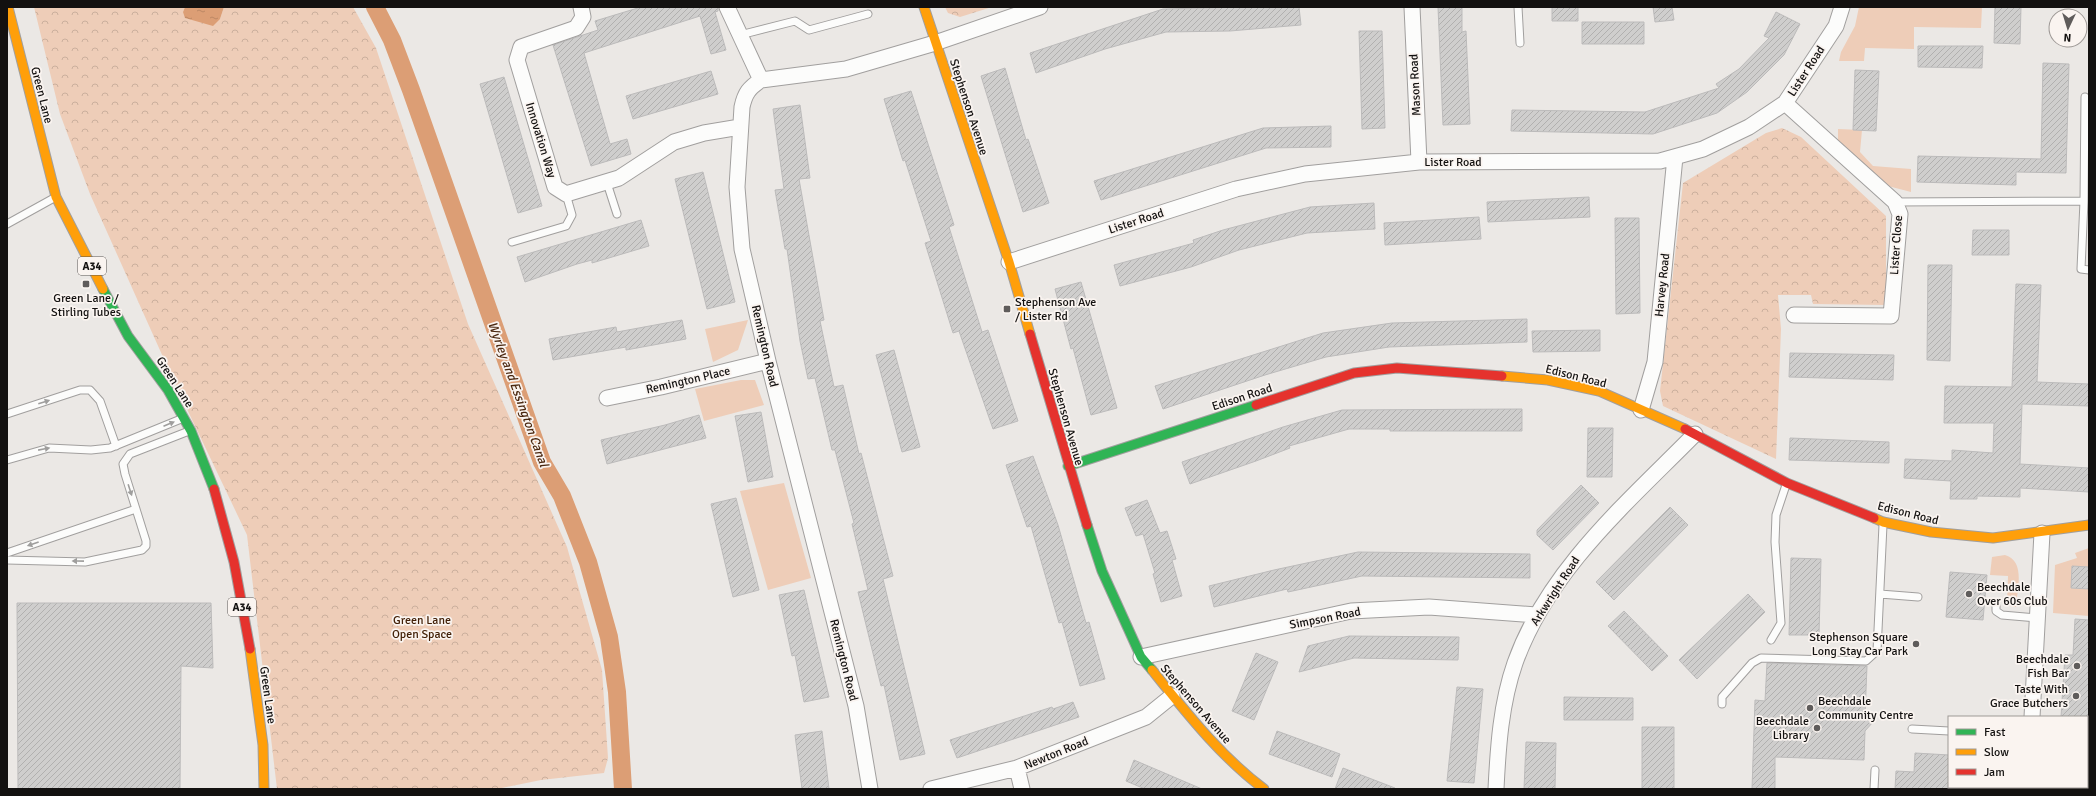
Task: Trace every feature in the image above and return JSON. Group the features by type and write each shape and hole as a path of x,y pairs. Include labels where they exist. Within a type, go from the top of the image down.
{"main road":[{"name":"Green Lane","path":"8,7 56,197 128,336 168,390 191,431 218,500 234,562 249,645 263,745 264,789"},
{"name":"Stephenson Avenue","path":"924,7 1008,262 1068,466 1102,571 1141,657 1200,730 1235,766 1264,789"},
{"name":"Edison Road","path":"1068,466 1354,374 1396,368 1548,380 1599,392 1695,434 1787,483 1883,522 1931,532 1978,538 2042,533 2089,525"}],"street":[{"name":"Innovation Way","path":"566,194 555,187 517,60 521,47 576,28 583,17 581,7"},
{"path":"727,7 761,80 846,69 935,43 1040,7"},
{"name":"Mason Road","path":"1412,7 1419,162"},
{"name":"Lister Road","path":"1008,262 1236,189 1305,174 1419,162 1660,160 1703,150 1749,127 1785,104 1836,26 1842,7"},
{"name":"Remington Road","path":"761,80 749,88 744,95 740,127 737,187 742,249 768,361 856,706 870,789"},
{"name":"Lister Close","path":"1785,104 1896,202 1900,214 1890,316 1794,314"},
{"path":"566,194 607,183 619,178 674,142 704,132 740,127"},
{"name":"Harvey Road","path":"1641,410 1655,362 1675,157"},
{"name":"Remington Place","path":"607,398 661,387 768,361"},
{"name":"Arkwright Road","path":"1496,789 1503,714 1515,664 1536,615 1586,545 1695,434"},
{"path":"2032,716 2042,533"},
{"name":"Simpson Road","path":"1141,657 1351,611 1429,607 1536,615"},
{"name":"Newton Road","path":"931,789 1017,768 1146,717 1172,696"},
{"path":"1017,768 1022,789"}],"lane":[{"path":"1518,7 1520,43"},
{"path":"740,35 795,21 809,30 868,14"},
{"path":"2085,97 2084,201 2081,269 2089,270"},
{"path":"607,183 617,214"},
{"path":"512,242 566,226 572,215 566,194"},
{"path":"7,224 56,197"},
{"path":"1896,202 2084,201"},
{"path":"7,414 80,390 90,390 100,401 116,446"},
{"path":"7,460 49,448 91,450 116,446 183,418"},
{"path":"7,560 85,562 139,552 146,546 146,541 123,468 126,459 130,454 191,431"},
{"path":"1771,640 1782,623 1774,542 1776,515 1787,483"},
{"path":"7,553 136,509"},
{"path":"1722,704 1722,697 1752,663 1761,658 1866,661 1872,657 1876,651 1883,522"},
{"path":"1880,594 1918,597"},
{"path":"1996,606 1996,611 2002,616 2037,618"},
{"path":"1912,729 1948,731"},
{"path":"1874,789 1875,770"}],"green space":[{"name":"Green Lane Open Space","path":"34,7 185,7 183,12 220,19 224,7 353,7 376,48 468,324 567,547 602,670 608,758 604,773 541,780 497,789 277,789 247,535 176,386 90,194 60,114"},
{"path":"945,7 992,7 960,17 948,13"},
{"path":"1859,7 1982,7 1981,28 1914,27 1914,49 1865,48 1864,61 1839,61 1841,52 1855,26"},
{"path":"1782,128 1801,137 1886,216 1886,305 1813,304 1811,295 1778,295 1781,329 1776,459 1663,406 1660,391 1683,183 1766,133"},
{"path":"1838,129 1862,130 1860,152 1873,166 1911,169 1911,192 1888,186 1838,144"},
{"path":"748,320 738,350 713,362 705,329"},
{"path":"741,380 755,380 764,405 704,421 695,389"},
{"path":"784,483 811,578 768,590 740,491"},
{"path":"2089,548 2089,567 2072,566 2071,588 2089,589 2089,616 2053,613 2055,565 2077,558 2075,553"},
{"path":"2005,555 2012,558 2016,563 2018,570 2019,577 2016,607 2010,606 2007,602 2008,576 1990,575 1992,557"}],"water":[{"path":"185,7 224,7 220,19 213,26 185,18 183,12"}],"building":[{"path":"641,7 718,7 718,11 715,12 726,50 711,54 700,16 584,53 610,144 627,139 631,154 591,166 553,45 598,30 595,21"},
{"path":"1299,7 1301,25 1230,31 1166,32 1105,49 1036,73 1030,53 1163,9"},
{"path":"1438,7 1462,7 1462,32 1466,31 1470,124 1443,125"},
{"path":"1552,7 1578,7 1578,21 1552,21"},
{"path":"1653,7 1672,7 1674,20 1655,22"},
{"path":"1995,7 2021,7 2020,44 1994,43"},
{"path":"1776,12 1800,24 1784,55 1747,92 1717,113 1653,134 1511,131 1512,110 1645,112 1719,88 1716,84 1739,69 1769,38 1764,36"},
{"path":"1582,22 1644,22 1644,44 1582,44"},
{"path":"1359,31 1382,31 1385,128 1362,129"},
{"path":"1918,46 1983,46 1982,68 1918,67"},
{"path":"2043,63 2069,64 2066,173 2016,172 2016,185 1917,182 1918,156 2041,159"},
{"path":"1005,68 1026,140 1028,139 1049,203 1023,212 981,76"},
{"path":"1855,70 1879,71 1876,131 1853,130"},
{"path":"711,71 718,94 633,119 626,96"},
{"path":"504,77 542,206 518,213 480,84"},
{"path":"911,91 954,225 949,227 982,332 988,330 1018,421 993,429 959,331 953,333 925,243 931,241 905,160 903,161 884,99"},
{"path":"800,105 810,178 799,179 824,320 820,321 834,387 843,385 859,454 861,453 893,576 883,579 925,754 900,760 884,685 881,686 858,592 868,590 852,524 854,523 835,450 832,450 815,378 808,379 800,341 787,249 785,249 775,190 784,189 773,109"},
{"path":"1331,126 1331,147 1266,148 1101,200 1094,181 1263,128"},
{"path":"703,172 735,302 707,309 675,179"},
{"path":"1589,197 1590,217 1488,222 1487,202"},
{"path":"1374,203 1375,229 1307,233 1239,250 1191,267 1120,286 1114,265 1194,243 1193,240 1223,230 1310,207"},
{"path":"1479,217 1481,239 1385,245 1384,223"},
{"path":"1615,218 1639,218 1640,313 1616,314"},
{"path":"641,220 649,246 592,263 592,260 577,264 525,282 517,257"},
{"path":"1973,230 2009,230 2009,255 1972,255"},
{"path":"1928,265 1952,265 1950,361 1927,360"},
{"path":"1081,282 1117,408 1091,415 1055,289"},
{"path":"2016,284 2041,285 2037,382 2089,384 2089,406 2022,404 2020,464 2089,468 2089,492 2020,488 2020,497 1977,496 1977,499 1950,499 1951,481 1904,478 1905,459 1952,461 1952,450 1993,453 1994,423 1944,423 1945,386 2012,387"},
{"path":"1527,319 1527,342 1389,347 1326,357 1265,375 1163,409 1155,386 1323,333 1392,323"},
{"path":"682,320 686,339 626,350 626,347 553,360 549,339 616,327 617,332"},
{"path":"1600,330 1600,351 1533,352 1532,331"},
{"path":"894,350 920,447 902,452 876,355"},
{"path":"1790,353 1894,355 1893,380 1789,377"},
{"path":"1522,409 1522,431 1390,431 1390,429 1349,429 1289,446 1290,448 1190,484 1182,462 1283,427 1342,410"},
{"path":"761,412 773,477 748,482 735,416"},
{"path":"699,415 706,438 607,464 601,440 665,425"},
{"path":"1588,428 1613,428 1612,477 1587,477"},
{"path":"1790,438 1889,442 1889,463 1789,460"},
{"path":"1033,456 1058,525 1086,623 1089,622 1105,679 1080,686 1062,622 1059,623 1031,526 1027,527 1006,465"},
{"path":"1581,485 1599,503 1553,550 1537,535 1537,530"},
{"path":"736,498 759,590 733,597 711,504"},
{"path":"1147,500 1160,533 1167,531 1176,559 1172,560 1182,596 1161,602 1153,574 1155,573 1143,534 1136,536 1125,508"},
{"path":"1670,507 1688,525 1614,600 1596,582"},
{"path":"1358,552 1530,554 1530,578 1362,576 1288,592 1287,589 1214,607 1209,586"},
{"path":"1791,558 1821,559 1819,635 1789,635"},
{"path":"2072,566 2089,567 2089,589 2071,588"},
{"name":"Beechdale Over 60s Club","path":"1950,572 1987,575 1983,620 1946,617"},
{"path":"804,590 829,697 804,702 795,655 792,656 779,595"},
{"path":"1748,594 1765,612 1697,679 1679,660"},
{"path":"17,603 211,603 213,668 181,666 180,789 18,789"},
{"path":"1624,611 1668,656 1652,671 1608,626"},
{"path":"2075,619 2089,620 2089,717 2061,716 2065,655 2073,655"},
{"path":"1349,636 1459,637 1458,660 1354,658 1299,672 1308,646"},
{"path":"1256,653 1278,662 1254,720 1232,711"},
{"name":"Beechdale Community Centre","path":"1767,663 1867,666 1865,715 1873,722 1865,731 1864,760 1775,757 1775,789 1752,789 1755,700 1765,701"},
{"path":"1457,687 1483,689 1474,783 1447,781"},
{"path":"1564,697 1633,698 1633,720 1564,720"},
{"path":"1073,702 1079,717 957,758 950,740 1052,707 1053,709"},
{"path":"1642,727 1674,727 1674,789 1642,789"},
{"path":"822,731 829,789 802,789 795,735"},
{"path":"1277,731 1340,754 1332,777 1269,754"},
{"path":"1526,742 1556,743 1555,789 1524,789"},
{"path":"1915,753 1948,755 1949,789 1895,789 1896,771 1914,772"},
{"path":"1134,760 1202,789 1145,789 1126,781"},
{"path":"1343,768 1395,788 1395,789 1335,789"}],"waterway":[{"name":"Wyrley and Essington Canal","path":"375,7 392,40 411,90 542,462 562,496 588,562 609,637 617,692 623,789"}],"traffic: fast":[{"path":"103,289 128,336 168,390 191,431 214,489"},
{"path":"1068,466 1256,405"},
{"path":"1087,525 1102,571 1141,657 1152,670"}],"traffic: slow":[{"path":"8,7 56,197 103,289"},
{"path":"924,7 1009,262 1030,334"},
{"path":"1502,376 1548,380 1599,391 1685,429"},
{"path":"1874,518 1883,522 1931,532 1993,538 2089,525"},
{"path":"250,649 263,745 264,789"},
{"path":"1152,670 1218,748 1264,789"}],"traffic: jam":[{"path":"1030,334 1087,525"},
{"path":"1256,405 1354,373 1397,368 1502,376"},
{"path":"1685,429 1787,483 1874,518"},
{"path":"214,489 234,562 250,649"}],"place":[{"name":"Green Lane / Stirling Tubes","path":"86,284"},
{"name":"Stephenson Ave / Lister Rd","path":"1007,309"},
{"name":"Beechdale Over 60s Club","path":"1969,594"},
{"name":"Stephenson Square Long Stay Car Park","path":"1916,644"},
{"name":"Beechdale Fish Bar","path":"2077,666"},
{"name":"Taste With Grace Butchers","path":"2076,696"},
{"name":"Beechdale Community Centre","path":"1810,708"},
{"name":"Beechdale Library","path":"1817,728"}]}
